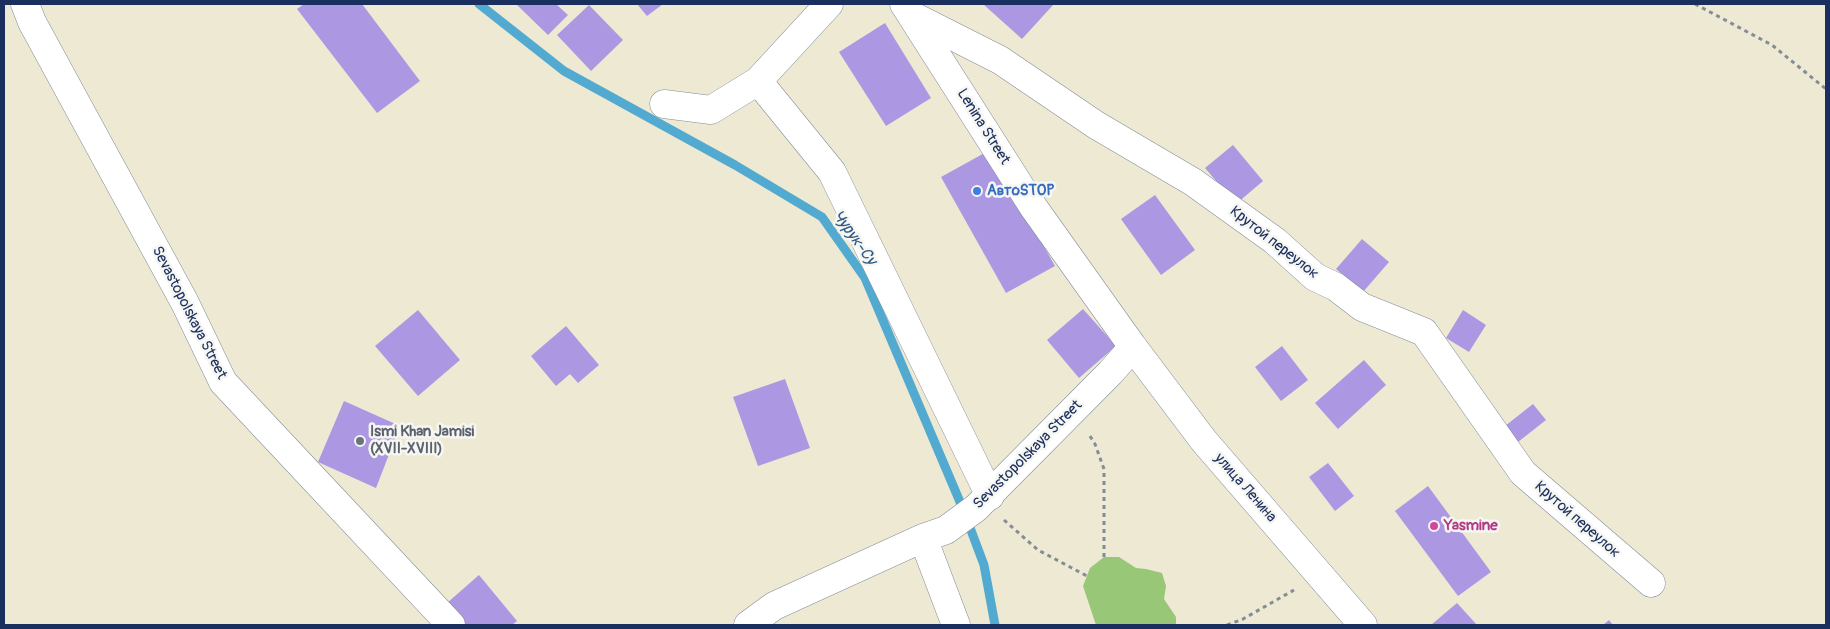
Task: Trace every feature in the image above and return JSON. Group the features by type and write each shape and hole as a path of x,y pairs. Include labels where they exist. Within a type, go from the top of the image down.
{"street":[{"name":"Sevastopolskaya Street","path":"25,4 32,22 185,303 223,382 451,625"},
{"path":"664,104 711,110 758,81 829,4"},
{"name":"Lenina Street","path":"909,10 1034,208 1133,347"},
{"name":"Крутой переулок","path":"909,10 1000,60 1096,125 1193,182 1275,241 1315,277 1336,287 1362,307 1424,332 1523,473 1650,582"},
{"path":"758,81 832,172 983,502"},
{"name":"Sevastopolskaya Street","path":"748,625 774,606 934,534 983,502 1133,347"},
{"name":"улица Ленина","path":"1133,347 1204,441 1364,625"},
{"path":"934,534 956,625"}],"path":[{"path":"1695,4 1772,45 1826,89"},
{"path":"1074,409 1096,444 1104,469 1104,557"},
{"path":"983,502 1038,550 1087,576"},
{"path":"1227,625 1242,619 1321,575"}],"green space":[{"path":"1104,557 1119,557 1136,568 1162,573 1166,586 1164,599 1176,617 1176,625 1096,625 1083,586 1090,568"}],"building":[{"path":"304,4 362,4 420,81 377,113 297,9"},
{"path":"516,4 556,4 568,15 548,35"},
{"path":"637,4 663,4 647,16"},
{"path":"983,4 1054,4 1022,39"},
{"path":"589,5 623,40 591,71 557,35"},
{"path":"885,23 931,98 886,126 839,52"},
{"path":"1233,145 1263,181 1236,204 1205,168"},
{"path":"990,150 1055,266 1006,293 941,177"},
{"path":"1155,195 1195,250 1161,275 1121,219"},
{"path":"1362,239 1389,262 1363,292 1336,269"},
{"path":"1083,309 1116,346 1079,378 1047,340"},
{"path":"418,310 460,360 418,396 375,346"},
{"path":"1463,310 1486,325 1469,352 1446,338"},
{"path":"566,326 599,365 578,383 570,374 556,386 531,356"},
{"path":"1282,346 1308,380 1281,401 1255,367"},
{"path":"1364,360 1386,385 1338,429 1315,403"},
{"path":"785,379 810,448 758,466 733,397"},
{"path":"344,401 400,426 376,488 318,462"},
{"path":"1533,404 1546,420 1518,442 1505,426"},
{"path":"1328,463 1354,496 1335,511 1309,477"},
{"path":"1428,486 1491,572 1458,596 1395,511"},
{"path":"479,575 517,621 512,625 466,625 447,603"},
{"path":"1457,603 1477,625 1431,625"},
{"path":"1609,620 1613,625 1603,625"}],"waterway":[{"name":"Чурук-Су","path":"479,4 564,71 735,165 822,217 865,278 963,509 984,565 995,625"}],"place":[{"name":"АвтоSTOP","path":"977,191"},
{"name":"Ismi Khan Jamisi (XVII-XVIII)","path":"360,441"},
{"name":"Yasmine","path":"1434,526"}]}
